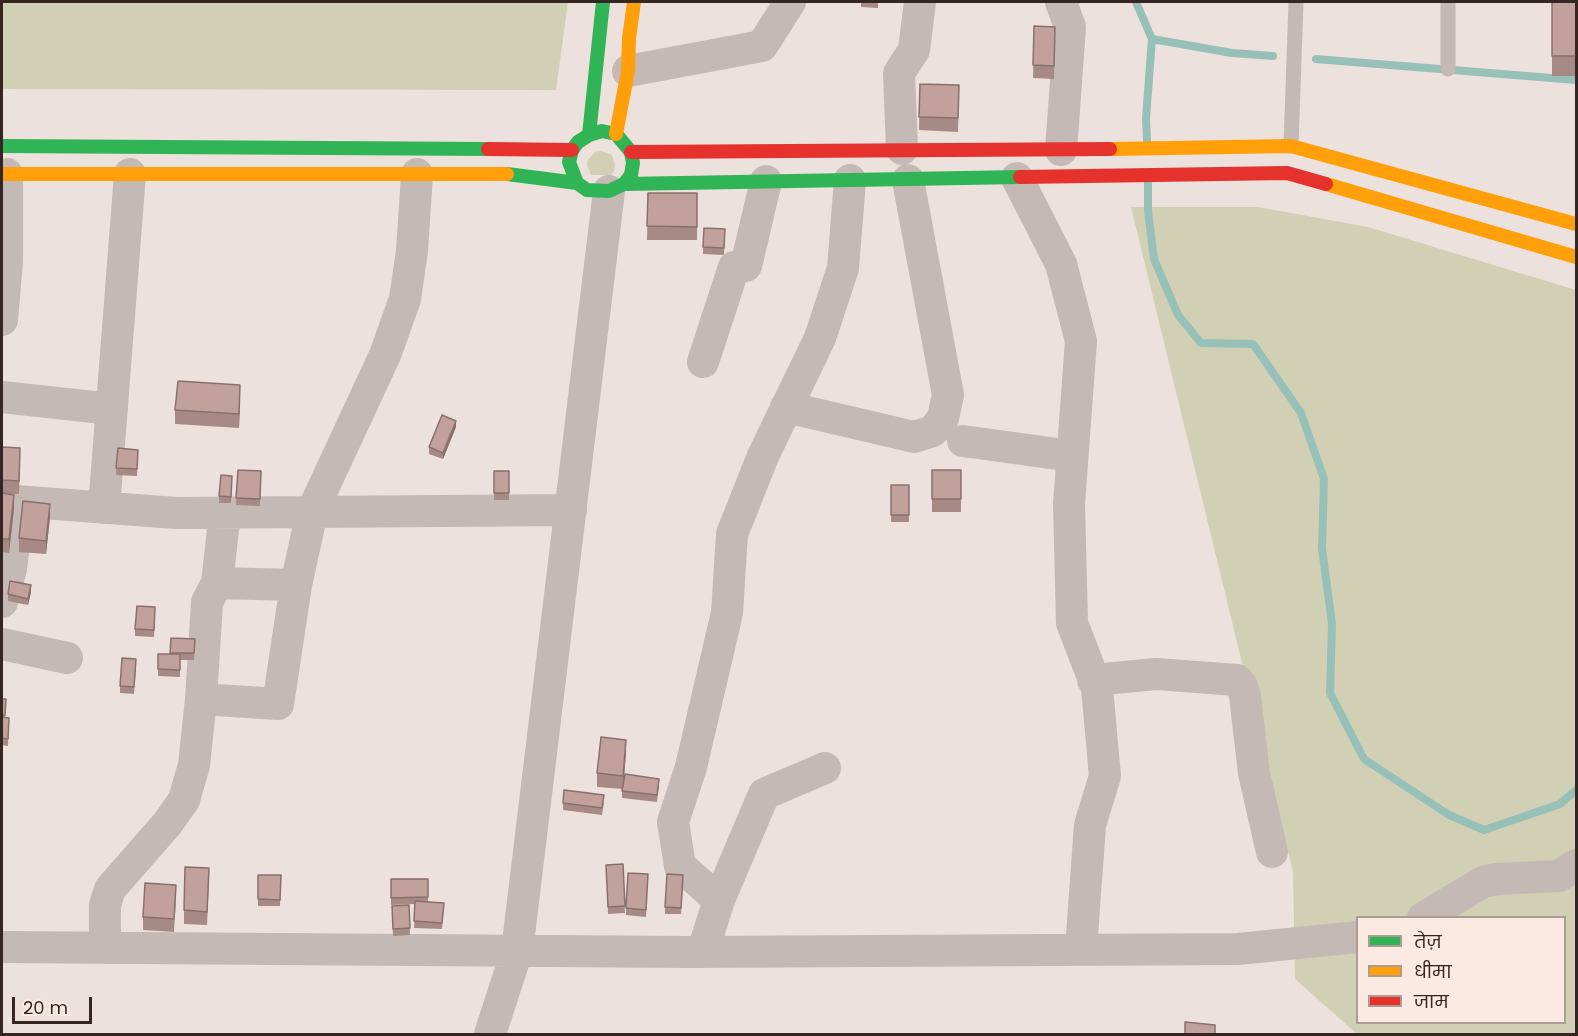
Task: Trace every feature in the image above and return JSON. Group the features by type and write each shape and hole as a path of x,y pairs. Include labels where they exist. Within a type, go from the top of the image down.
{"main road":[{"path":"589,135 603,2"},
{"path":"616,134 628,71 629,38 634,2"},
{"path":"577,183 569,162 572,150 578,142 589,135 602,131 616,134 631,152 633,164 631,175 616,187"},
{"path":"631,152 1061,150 1291,146 1576,224"},
{"path":"3,165 572,150"},
{"path":"3,165 130,174 508,174 577,183 587,190 765,181 1287,173 1576,257"}],"street":[{"path":"628,71 762,46 790,2"},
{"path":"902,149 899,73 914,50 920,2"},
{"path":"1061,2 1070,27 1061,150"},
{"path":"2,320 7,262 3,165"},
{"path":"104,508 130,174"},
{"path":"201,699 278,704 296,585 312,512 385,355 405,299 412,251 417,174"},
{"path":"1017,178 1061,264 1081,340 1069,504 1072,623 1097,688 1105,776 1090,825 1081,949"},
{"path":"719,900 680,866 673,822 691,767 727,613 732,534 763,456 820,338 843,268 850,180"},
{"path":"786,407 914,437 933,431 943,418 948,395 908,180"},
{"path":"703,362 734,267 746,266 765,181"},
{"path":"490,1035 517,951 572,510 616,187"},
{"path":"2,397 112,409"},
{"path":"963,441 1072,456"},
{"path":"2,602 11,569 10,501 176,513 572,510"},
{"path":"105,948 105,905 110,889 167,824 184,800 194,765 207,602 217,583 225,512"},
{"path":"217,583 296,585"},
{"path":"2,644 67,658"},
{"path":"1094,680 1156,674 1237,680 1245,696 1254,773 1272,852"},
{"path":"703,951 719,900 765,794 825,768"},
{"path":"1426,916 1483,882 1497,879 1559,876 1576,865"},
{"path":"2,947 517,951 1238,949 1356,937"}],"lane":[{"path":"1291,146 1296,2"},
{"path":"1448,2 1448,69"}],"shaded area":[{"path":"2,2 568,2 556,90 2,89"},
{"path":"601,151 612,155 614,171 611,175 591,175 587,165 588,160 595,152"},
{"path":"1131,207 1258,207 1368,227 1576,290 1576,1034 1357,1034 1295,979 1293,872"}],"building":[{"path":"1552,2 1576,2 1576,56 1552,56"},
{"path":"1034,26 1055,27 1054,66 1033,65"},
{"path":"920,84 959,85 958,118 919,117"},
{"path":"648,193 697,193 697,227 647,226"},
{"path":"704,228 725,229 724,248 703,247"},
{"path":"178,381 240,385 239,414 175,410"},
{"path":"442,415 456,421 443,453 429,447"},
{"path":"2,447 20,448 19,481 2,480"},
{"path":"118,448 138,450 137,469 116,468"},
{"path":"238,470 261,471 260,499 236,498"},
{"path":"932,470 961,470 961,499 932,499"},
{"path":"494,471 509,471 509,493 494,493"},
{"path":"221,475 232,476 231,497 219,496"},
{"path":"891,485 909,485 909,515 891,515"},
{"path":"2,493 14,495 9,539 2,539"},
{"path":"23,501 50,504 46,541 19,538"},
{"path":"10,581 31,585 28,599 8,594"},
{"path":"137,606 155,607 154,630 135,629"},
{"path":"171,638 195,639 194,653 170,653"},
{"path":"158,654 180,654 180,670 158,669"},
{"path":"122,658 136,659 134,687 120,686"},
{"path":"2,699 6,699 5,715 2,715"},
{"path":"2,717 9,718 8,739 2,738"},
{"path":"601,737 626,740 623,776 597,773"},
{"path":"625,774 659,779 657,795 622,791"},
{"path":"564,790 604,795 602,808 563,803"},
{"path":"623,864 625,906 608,907 606,865"},
{"path":"185,867 209,868 207,912 184,910"},
{"path":"628,873 648,874 646,910 626,908"},
{"path":"667,874 683,875 681,908 665,907"},
{"path":"258,875 281,875 280,900 258,899"},
{"path":"391,879 428,879 428,897 391,898"},
{"path":"145,883 176,885 174,919 143,917"},
{"path":"415,901 444,903 442,923 414,921"},
{"path":"409,905 410,928 393,929 392,906"},
{"path":"1185,1022 1215,1025 1215,1035 1185,1035"}],"waterway":[{"path":"1136,2 1152,39 1146,118 1147,141"},
{"path":"1152,39 1232,53 1273,56"},
{"path":"1316,59 1576,80"},
{"path":"1148,181 1148,211 1154,259 1178,315 1201,343 1253,344 1301,413 1324,479 1322,548 1332,624 1330,693 1364,759 1449,815 1484,830 1560,804 1576,790"}],"traffic: fast":[{"path":"589,135 603,2"},
{"path":"507,174 577,183 587,190 609,191 624,184 631,175 633,163 631,152 616,134 602,131 578,142 572,150 569,162 577,183"},
{"path":"2,146 488,149"},
{"path":"624,184 1020,177"}],"traffic: slow":[{"path":"616,134 628,71 629,38 634,2"},
{"path":"1110,149 1291,146 1576,224"},
{"path":"2,174 507,174"},
{"path":"1326,184 1576,257"}],"traffic: jam":[{"path":"488,149 572,150"},
{"path":"631,152 1110,149"},
{"path":"1020,177 1287,173 1326,184"}]}
